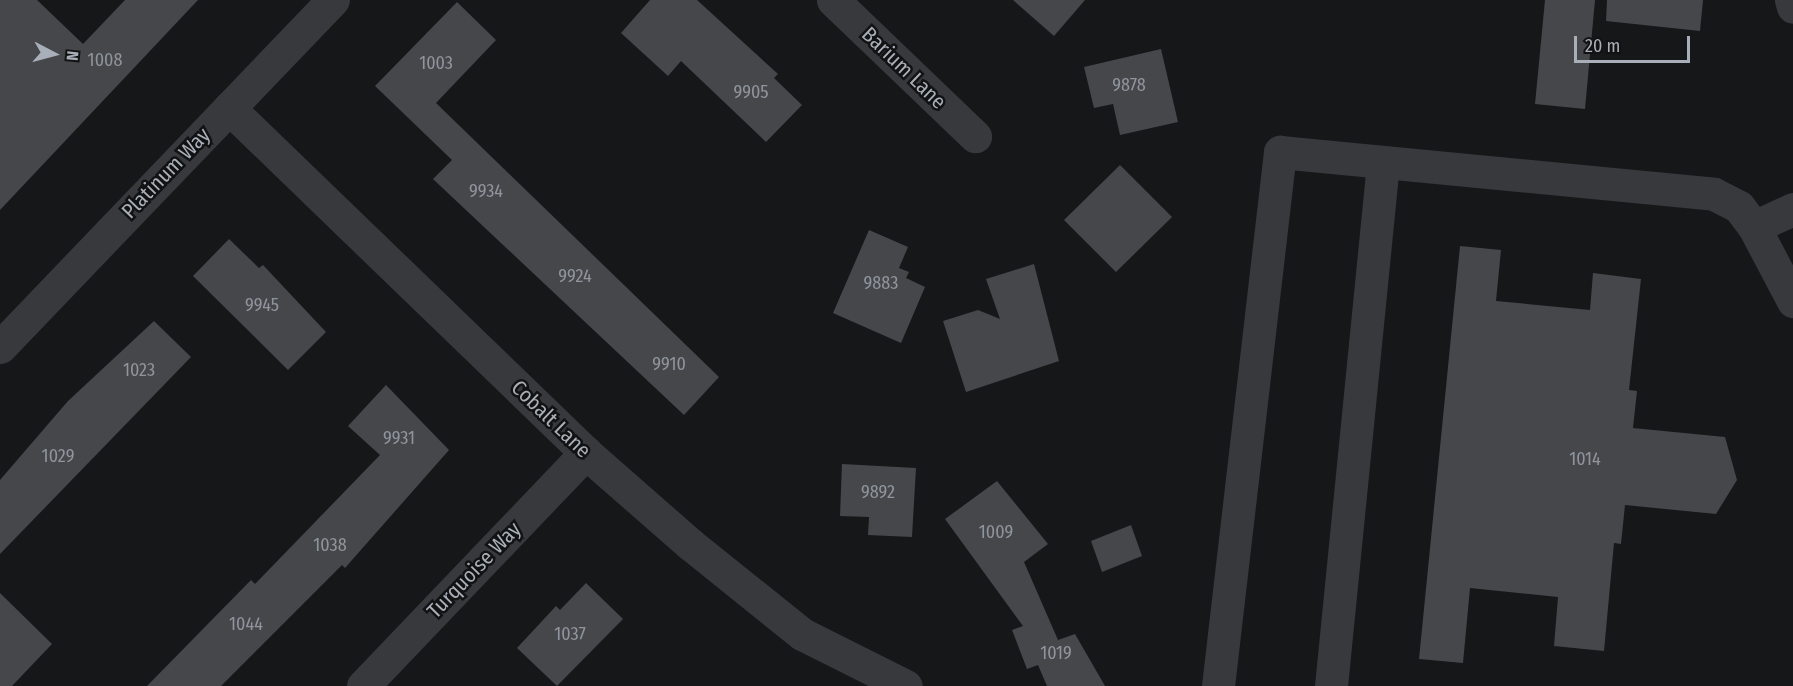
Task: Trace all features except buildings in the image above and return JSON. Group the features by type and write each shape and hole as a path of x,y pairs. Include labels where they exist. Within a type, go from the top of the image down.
{"street":[{"name":"Platinum Way","path":"0,347 333,0"},
{"name":"Barium Lane","path":"833,0 975,136"},
{"path":"1791,0 1793,8"},
{"name":"Cobalt Lane","path":"229,108 586,453 802,634 906,686"},
{"path":"1218,686 1280,152 1714,194 1739,207 1754,227 1793,301"},
{"path":"1331,686 1383,163"},
{"path":"1754,227 1793,209"},
{"name":"Turquoise Way","path":"363,686 586,453"}]}
